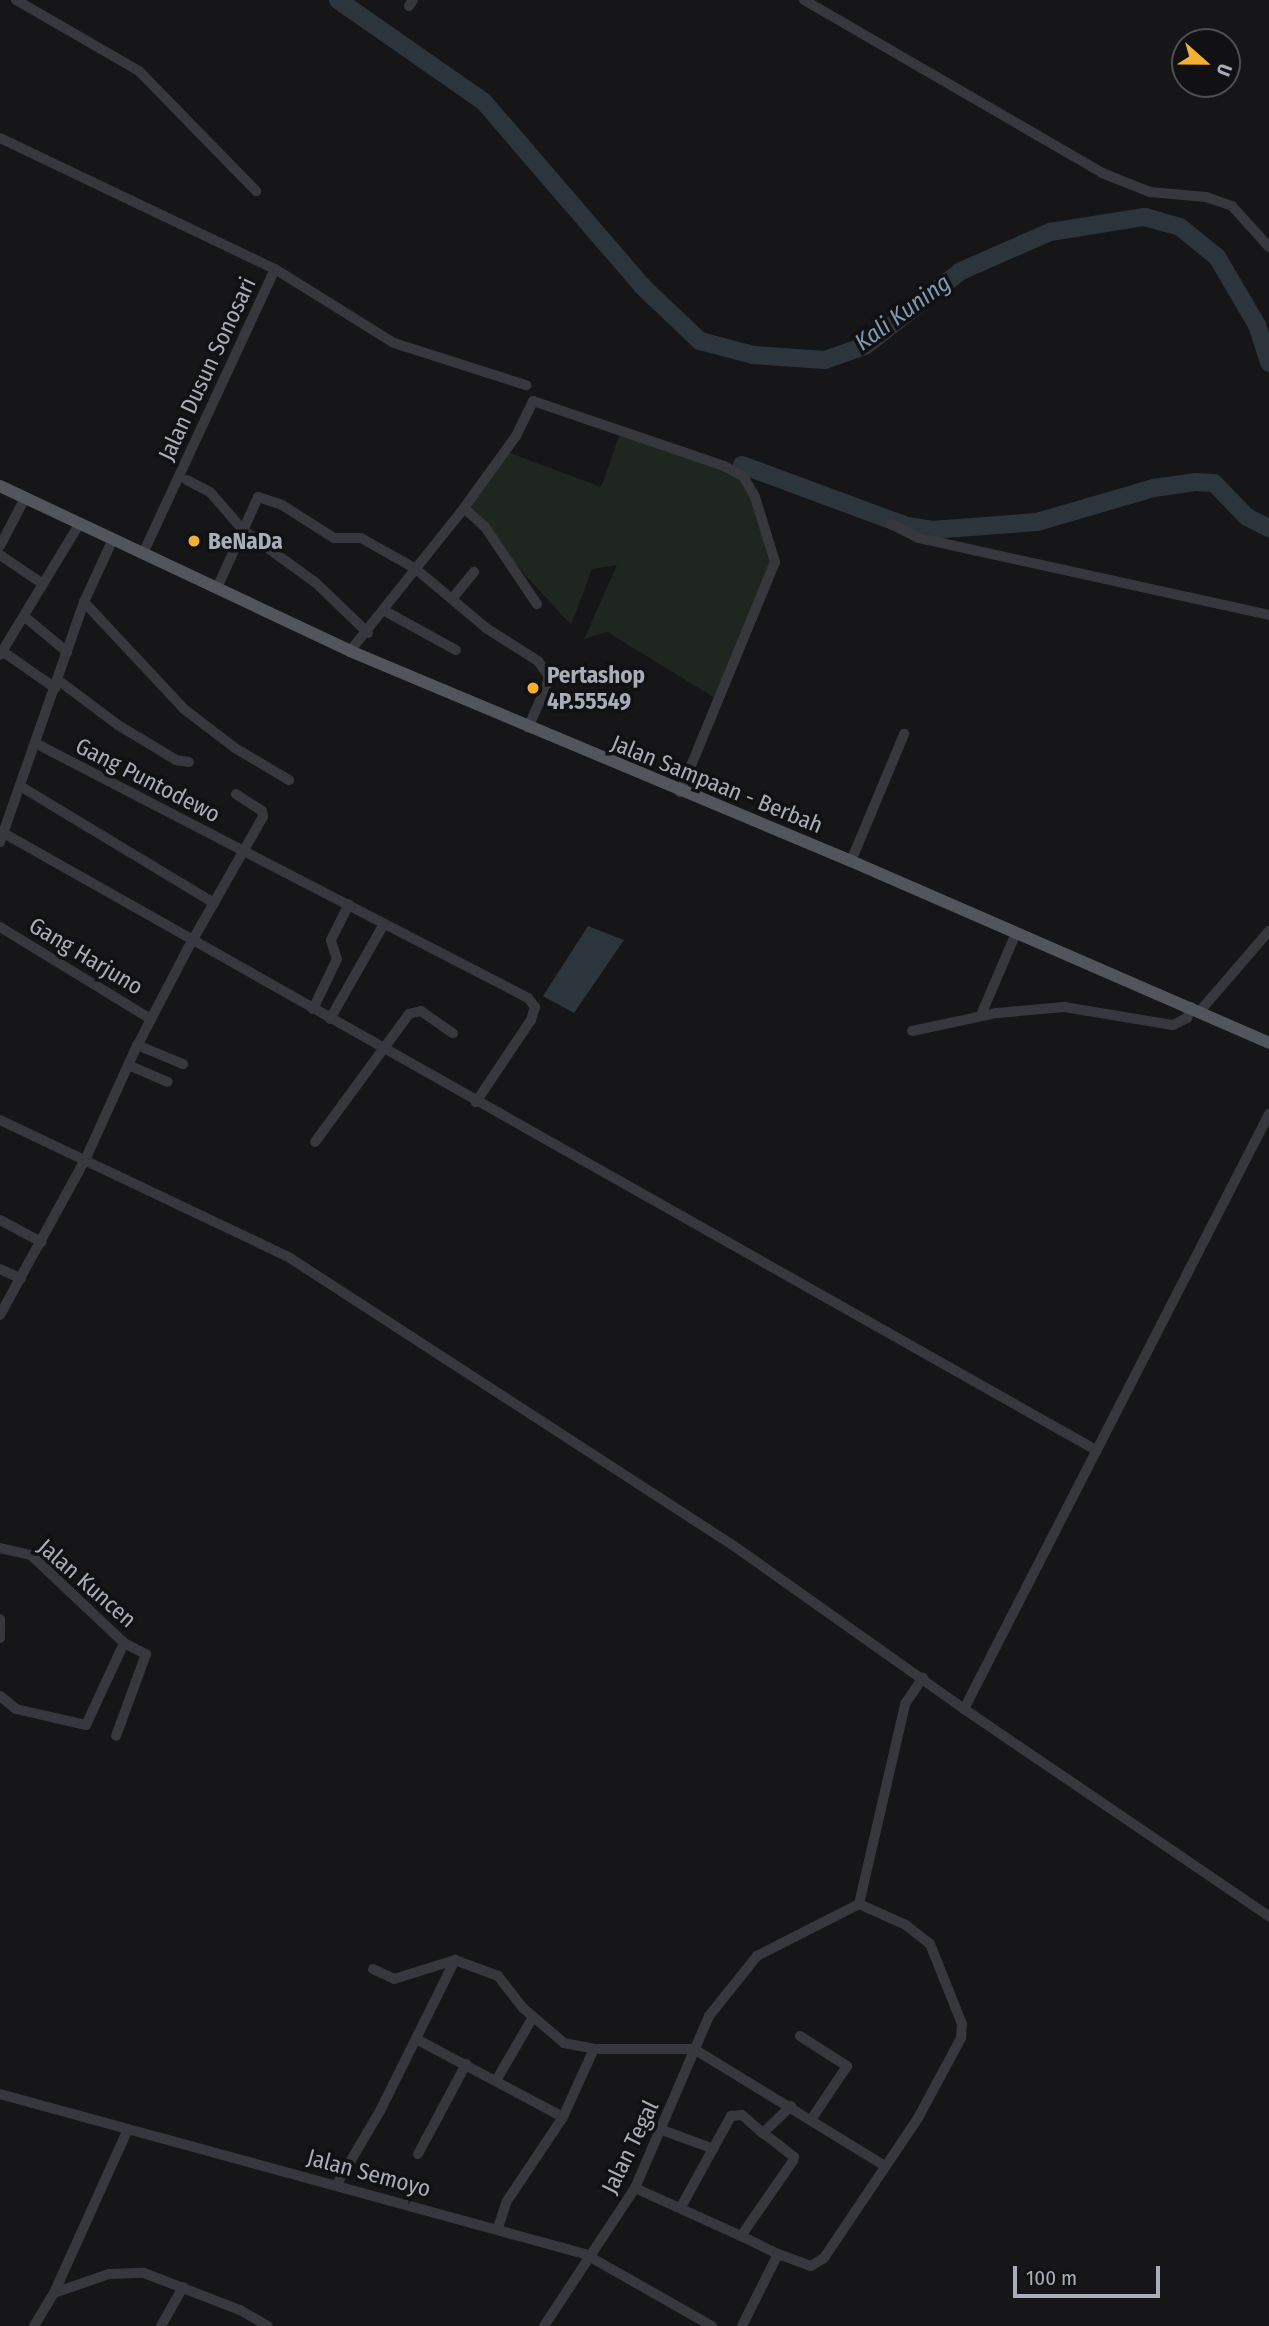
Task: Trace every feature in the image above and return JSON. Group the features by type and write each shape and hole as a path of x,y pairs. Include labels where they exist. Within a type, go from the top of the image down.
{"main road":[{"name":"Jalan Sampaan - Berbah","path":"0,486 350,651 680,792 851,861 1269,1043"}],"street":[{"path":"16,0 139,71 256,191"},
{"path":"804,0 1102,173 1150,191 1206,197 1232,206 1269,247"},
{"path":"0,138 275,269"},
{"name":"Jalan Dusun Sonosari","path":"146,547 275,269 394,343 526,386"},
{"path":"350,651 368,633 464,508 516,436 533,401 743,477 755,497 775,562 680,792"},
{"path":"187,480 215,496 243,530 316,583 368,633"},
{"path":"217,588 256,500 262,497 334,538 361,538 416,569 486,628 538,661 548,675 528,728"},
{"path":"0,546 25,498"},
{"path":"464,508 485,527 537,604"},
{"path":"80,523 1,653 57,684 176,760 189,762"},
{"path":"891,524 919,538 1269,615"},
{"path":"113,538 84,602 1,835 1096,1450"},
{"path":"0,555 43,584"},
{"path":"452,599 474,572"},
{"path":"84,602 184,709 234,748 289,779"},
{"path":"385,611 456,650"},
{"path":"25,617 67,652"},
{"path":"851,861 904,734"},
{"name":"Gang Puntodewo","path":"35,743 533,1002 531,1020 476,1102"},
{"path":"20,786 214,903"},
{"path":"0,1315 86,1158 151,1018 263,814 236,794"},
{"path":"313,1009 337,959 331,940 349,904"},
{"path":"330,1019 383,924"},
{"name":"Gang Harjuno","path":"0,927 151,1018"},
{"path":"912,1031 981,1015 1073,1007 1173,1025 1186,1018 1269,931"},
{"path":"981,1015 1016,933"},
{"path":"315,1142 381,1047 417,1010 453,1033"},
{"path":"137,1045 183,1063"},
{"path":"128,1065 168,1082"},
{"path":"964,1709 1269,1114"},
{"path":"0,1120 86,1158 290,1258 734,1546 923,1677 964,1709 1269,1916"},
{"path":"0,1220 41,1242"},
{"path":"0,1269 21,1279"},
{"name":"Jalan Kuncen","path":"0,1548 31,1555 124,1643 146,1654 116,1736"},
{"path":"0,1619 0,1638"},
{"path":"0,1696 16,1709 86,1725 124,1643"},
{"path":"635,2188 778,2254 818,2265 885,2166 961,2038 962,2024 930,1944 906,1925 859,1904 909,1694 923,1677"},
{"name":"Jalan Tegal","path":"544,2326 593,2257 635,2188 709,2016 757,1956 859,1904"},
{"path":"373,1969 394,1979 455,1960 498,1976 533,2017 564,2043 594,2049 694,2049 885,2166"},
{"path":"337,2184 418,2040 455,1960"},
{"path":"497,2079 533,2017"},
{"path":"800,2036 847,2066 811,2120"},
{"path":"418,2040 497,2079 563,2117"},
{"path":"498,2228 507,2201 563,2117 594,2049"},
{"path":"418,2154 466,2064"},
{"name":"Jalan Semoyo","path":"0,2094 127,2131 498,2228 593,2257 712,2326"},
{"path":"763,2133 791,2106"},
{"path":"681,2207 736,2112 794,2157 741,2236"},
{"path":"662,2130 715,2149"},
{"path":"34,2326 54,2294 127,2131"},
{"path":"742,2326 778,2254"},
{"path":"54,2294 129,2272 183,2287 268,2326"},
{"path":"161,2326 183,2287"}],"shaded area":[{"path":"621,431 743,476 775,562 720,701 607,632 584,639 617,565 592,569 571,625 464,508 505,451 601,487"},
{"path":"588,926 624,940 574,1013 543,996"}],"waterway":[{"name":"Kali Kuning","path":"338,0 484,102 643,287 700,341 753,355 825,360 865,346 961,271 1050,232 1145,217 1180,227 1217,257 1257,325 1269,363"},
{"path":"742,465 907,526 931,530 1037,522 1154,488 1195,482 1214,483 1247,517 1269,528"}],"place":[{"name":"BeNaDa","path":"194,541"},
{"name":"Pertashop 4P.55549","path":"533,688"}]}
